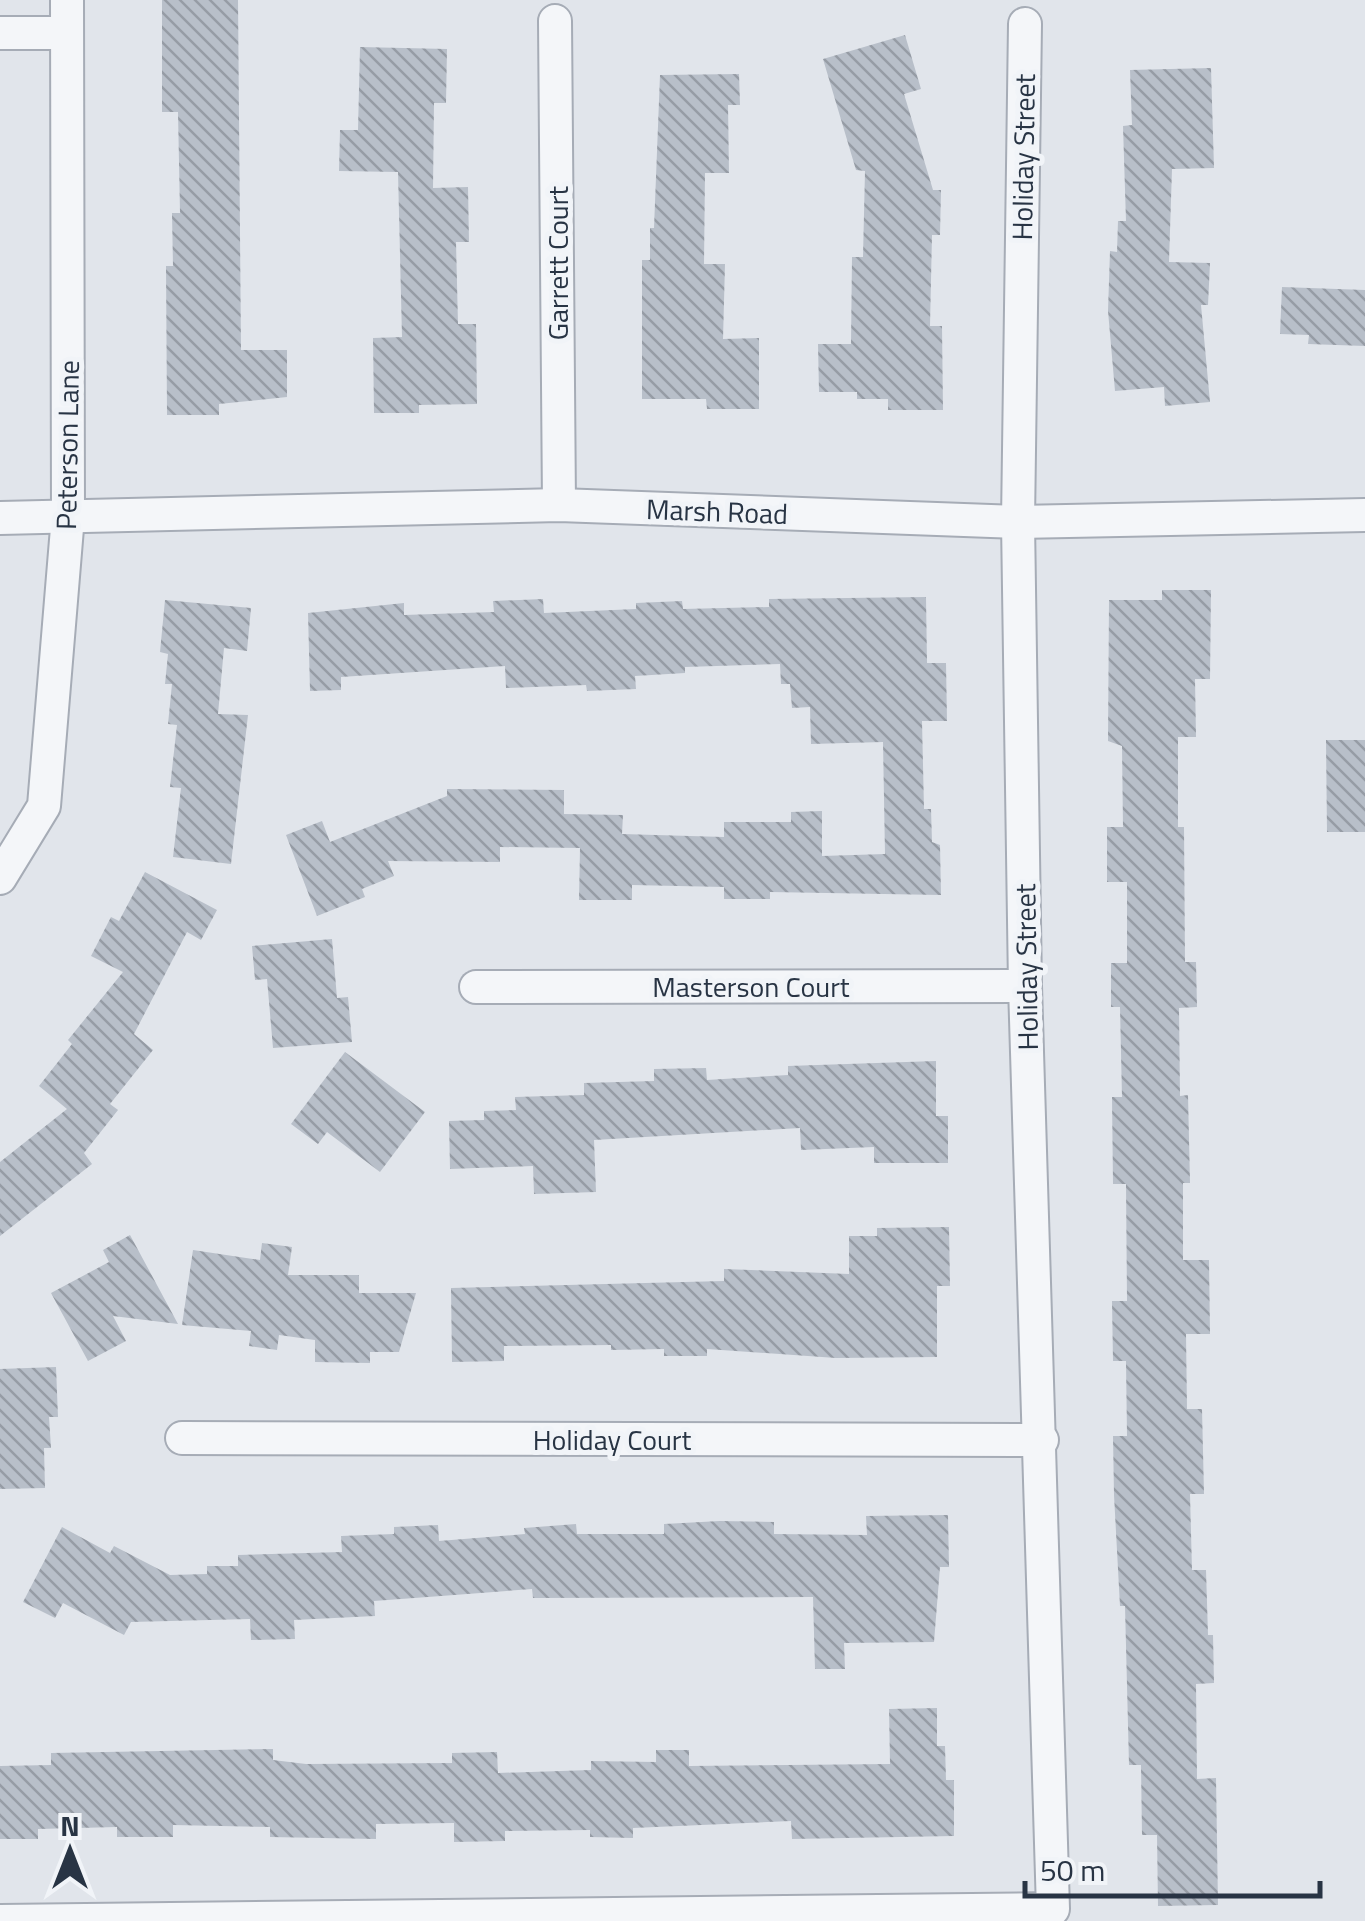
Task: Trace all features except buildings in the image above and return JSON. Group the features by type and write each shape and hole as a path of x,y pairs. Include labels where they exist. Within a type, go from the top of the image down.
{"street":[{"path":"0,33 67,16"},
{"name":"Peterson Lane","path":"0,878 44,806 68,516 67,16"},
{"name":"Garrett Court","path":"555,21 559,505"},
{"name":"Holiday Street","path":"0,1921 1053,1909 1042,1440 1025,986 1018,522 1025,24"},
{"name":"Marsh Road","path":"0,518 559,505 1018,522 1365,515"},
{"name":"Masterson Court","path":"476,987 1025,986"},
{"name":"Holiday Court","path":"182,1438 1042,1440"}]}
